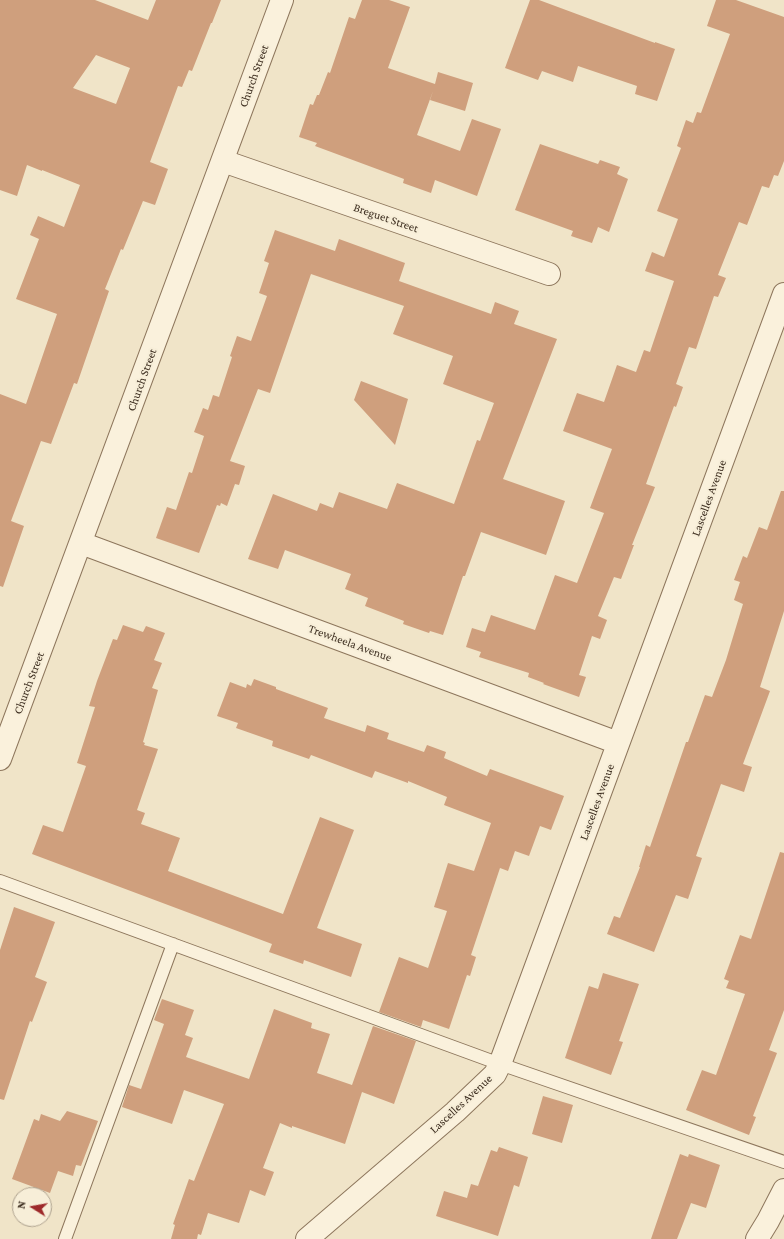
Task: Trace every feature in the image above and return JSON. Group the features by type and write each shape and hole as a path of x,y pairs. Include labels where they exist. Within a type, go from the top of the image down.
{"street":[{"name":"Church Street","path":"0,759 282,0"},
{"name":"Breguet Street","path":"223,161 549,274"},
{"name":"Lascelles Avenue","path":"307,1239 455,1112 495,1074 500,1064 784,294"},
{"name":"Trewheela Avenue","path":"81,543 618,743"},
{"path":"757,1239 784,1190"}],"lane":[{"path":"0,881 500,1064 784,1162"},
{"path":"65,1239 173,944"}],"building":[{"path":"0,0 95,0 148,20 156,0 221,0 192,71 189,70 182,87 178,86 150,162 168,169 155,205 143,201 123,250 121,249 105,289 109,291 77,384 74,383 51,444 41,441 11,521 24,526 3,587 0,586 0,394 26,404 57,314 16,299 39,239 30,235 38,216 64,227 80,185 27,165 17,196 0,190","holes":["96,55 130,68 116,104 73,88"]},
{"path":"362,0 389,0 410,7 388,68 435,84 438,72 473,83 465,111 430,100 433,91 417,135 460,151 472,119 501,129 477,196 435,180 431,193 403,183 404,179 315,146 317,143 299,137 310,104 313,105 317,95 319,95 328,72 330,73 349,17 355,19"},
{"path":"530,0 539,0 675,49 657,101 635,94 637,86 578,66 573,82 542,71 538,80 505,68"},
{"path":"716,0 736,0 784,17 784,161 778,176 774,175 769,188 762,186 747,225 739,222 718,275 726,278 718,297 714,296 696,349 689,347 676,384 683,387 676,407 674,406 646,484 655,487 632,545 634,545 621,579 614,577 598,616 607,620 600,639 592,636 579,675 586,677 579,697 528,677 529,673 479,657 481,652 466,647 472,628 485,632 491,615 535,630 555,575 577,583 604,513 590,508 612,449 563,431 577,393 604,402 617,365 636,372 644,350 650,352 674,281 645,271 652,252 664,257 678,219 657,211 681,148 677,146 686,120 693,123 697,112 701,113 730,34 707,26"},
{"path":"540,144 598,164 600,160 620,167 617,174 628,179 609,232 598,227 592,243 571,236 573,231 515,210"},
{"path":"275,230 335,251 339,239 405,263 399,281 491,314 495,302 519,311 514,324 557,339 503,479 565,501 546,555 481,532 465,576 463,576 443,635 430,631 429,633 403,624 404,621 365,606 368,598 345,589 351,574 285,550 278,569 248,559 273,494 317,511 320,503 333,508 339,492 387,509 397,483 454,504 477,440 480,441 494,403 443,384 453,356 393,334 404,306 311,274 270,393 258,389 230,461 245,466 239,485 235,484 227,506 221,503 220,506 217,505 199,553 156,538 167,507 176,510 189,472 192,473 204,436 194,432 203,408 208,410 213,395 219,397 237,336 251,341 267,296 259,293 269,263 264,261"},
{"path":"361,381 408,399 395,445 354,400"},
{"path":"781,491 784,491 784,611 760,687 770,691 743,764 752,767 744,792 721,784 696,856 702,858 688,899 676,895 654,952 607,934 614,916 620,918 640,867 646,845 650,847 686,742 688,742 705,695 712,697 726,660 743,604 734,600 740,582 734,580 743,556 747,558 759,527 767,530"},
{"path":"123,625 143,632 146,626 165,633 154,660 162,663 152,688 158,690 143,742 145,743 144,745 158,749 137,810 145,813 141,824 180,838 168,871 283,914 320,817 354,830 317,928 362,944 351,977 304,960 303,964 269,952 272,944 32,854 43,825 63,832 86,766 77,763 95,707 89,706 113,639 117,640"},
{"path":"254,679 276,687 276,689 328,708 324,718 365,732 367,725 389,733 387,739 424,752 427,745 446,752 444,758 487,776 490,769 564,796 551,830 540,826 529,856 515,851 508,871 500,868 471,955 476,957 470,976 467,975 449,1029 423,1020 421,1027 379,1012 399,957 428,968 447,911 434,907 448,863 474,871 491,823 444,805 447,797 408,781 408,783 375,771 372,778 311,755 309,759 272,746 273,741 236,728 238,723 217,716 230,682 246,688 247,684 251,686"},
{"path":"780,852 784,853 784,1010 769,1050 777,1053 753,1116 756,1117 749,1135 686,1110 702,1070 716,1075 745,994 726,988 729,981 724,979 740,935 751,939"},
{"path":"14,907 55,922 35,977 47,982 32,1022 30,1021 4,1100 0,1099 0,950"},
{"path":"603,973 639,984 619,1041 623,1042 611,1075 565,1058 589,986 598,989"},
{"path":"162,999 194,1010 185,1035 193,1038 186,1057 249,1079 274,1009 312,1023 311,1028 330,1034 317,1073 352,1085 373,1026 416,1041 394,1104 362,1092 345,1144 280,1123 263,1168 274,1172 265,1196 250,1190 239,1223 208,1213 201,1235 198,1234 197,1239 171,1239 175,1225 173,1224 189,1179 194,1181 224,1104 184,1090 172,1124 122,1107 129,1085 141,1089 164,1024 154,1020"},
{"path":"543,1096 573,1105 562,1143 532,1134"},
{"path":"67,1111 98,1121 81,1166 76,1165 73,1176 58,1171 52,1188 34,1187 12,1179 34,1119 39,1121 41,1114 60,1121"},
{"path":"499,1147 528,1157 519,1187 514,1185 498,1236 436,1216 444,1191 467,1198 471,1184 478,1186 491,1150 497,1152"},
{"path":"680,1154 688,1157 689,1154 720,1165 706,1208 691,1203 677,1239 651,1239"}]}
